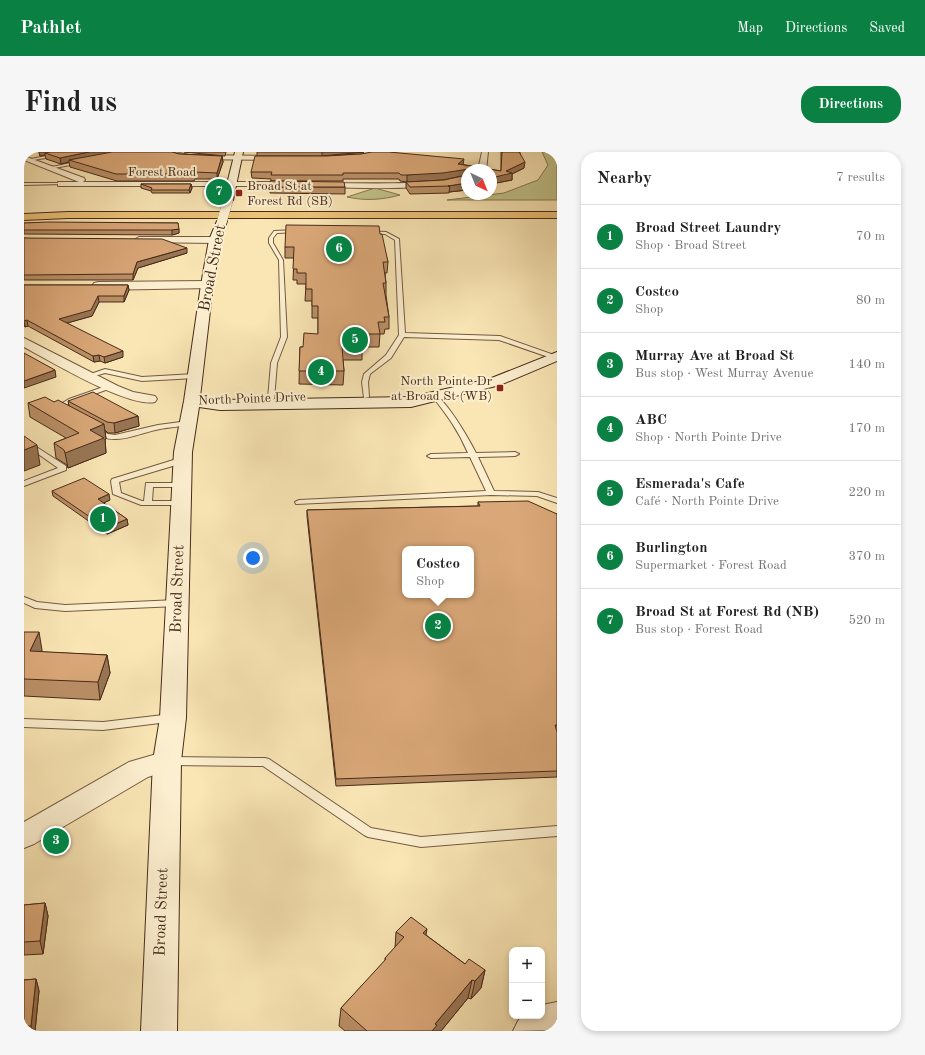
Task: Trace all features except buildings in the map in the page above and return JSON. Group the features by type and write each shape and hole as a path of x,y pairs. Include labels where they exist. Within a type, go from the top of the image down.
{"highway":[{"path":"196,205 557,206"},
{"path":"24,213 68,215"},
{"path":"24,217 68,215 557,215"}],"main road":[{"name":"Broad Street","path":"159,1031 167,761 173,718 183,460 207,285 215,240 228,200 238,155"},
{"path":"86,286 207,285"},
{"name":"North Pointe Drive","path":"192,401 220,405 411,402 505,378 556,357"},
{"name":"North Pointe Drive","path":"192,401 435,396"},
{"path":"24,836 139,769 167,761"}],"street":[{"path":"484,164 485,152"},
{"path":"164,153 190,157 238,155 286,158"},
{"path":"26,159 91,184"},
{"path":"61,184 70,176"},
{"name":"Forest Road","path":"61,184 417,185 461,179"},
{"path":"128,240 215,240"},
{"path":"24,342 109,387 130,395 150,399"},
{"path":"528,1031 539,1019 557,1016"}],"lane":[{"path":"26,159 58,154"},
{"path":"49,168 88,161"},
{"name":"Forest Road","path":"24,184 61,184"},
{"path":"271,399 274,363 284,337 282,260 271,243 271,238 276,232 304,231"},
{"path":"363,232 386,233 396,239 402,335 397,346 387,359 371,369 367,374 364,381 366,397"},
{"path":"402,335 500,338 556,357"},
{"path":"88,376 105,372 142,379 195,376"},
{"path":"68,415 61,409 66,403 109,387"},
{"path":"435,396 446,408 464,436 490,494"},
{"path":"87,426 106,436 114,437 124,436 158,427 188,423"},
{"path":"24,441 63,468 24,484"},
{"path":"430,456 515,454"},
{"path":"182,494 148,503 141,503 117,494 115,481 183,460"},
{"path":"142,472 149,485 148,503"},
{"path":"149,485 182,494"},
{"path":"299,502 490,494 538,494 557,501"},
{"path":"24,600 35,605 64,608 177,604"},
{"path":"24,723 103,726 173,718"},
{"path":"167,761 265,762 368,832 420,842 557,831"}],"green space":[{"path":"542,152 557,152 557,200 497,200 497,194 504,193 538,180 548,165"},
{"path":"375,188 400,195 374,199 347,197"},
{"path":"461,198 461,200 447,200"}],"place":[{"name":"Broad St at Forest Rd (NB)","path":"219,192"},
{"name":"Broad St at Forest Rd (SB)","path":"239,193"},
{"name":"Burlington","path":"339,249"},
{"name":"Esmerada's Cafe","path":"355,340"},
{"name":"ABC","path":"321,372"},
{"name":"North Pointe Dr at Broad St (WB)","path":"500,388"},
{"name":"Broad Street Laundry","path":"103,519"},
{"name":"Costco","path":"438,626"},
{"name":"Murray Ave at Broad St","path":"56,841"}]}
